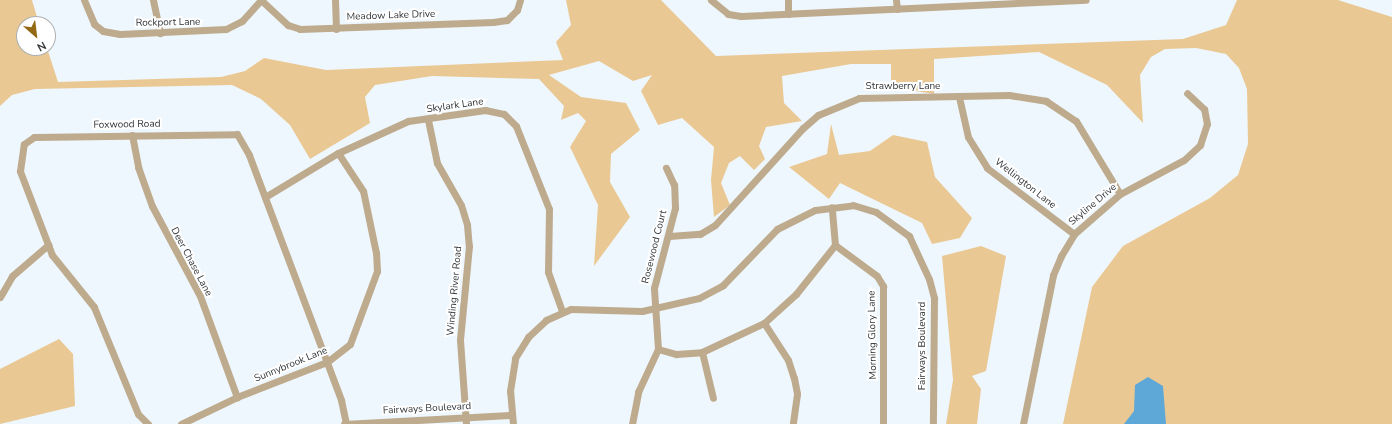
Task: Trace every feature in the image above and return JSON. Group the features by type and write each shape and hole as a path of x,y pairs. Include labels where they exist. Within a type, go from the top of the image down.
{"street":[{"name":"Rockport Lane","path":"84,0 94,24 103,32 160,33 226,29 242,21 261,0"},
{"path":"153,0 160,33"},
{"name":"Meadow Lake Drive","path":"261,0 288,26 300,29 336,29 507,20 517,10 520,0"},
{"path":"335,0 336,29"},
{"path":"711,0 728,14 788,14 897,9 968,3 1086,0"},
{"path":"788,0 788,14"},
{"path":"896,0 897,9"},
{"name":"Skyline Drive","path":"1023,424 1053,275 1074,234 1120,194 1184,160 1200,145 1207,124 1204,109 1187,93"},
{"name":"Strawberry Lane","path":"669,236 700,234 714,225 803,128 841,103 860,98 1009,95 1046,101 1059,108 1076,121 1120,194"},
{"name":"Wellington Lane","path":"959,97 968,137 987,168 1074,234"},
{"name":"Skylark Lane","path":"265,197 338,153 408,121 428,120 485,110 504,114 516,126 549,209 548,272 562,311"},
{"name":"Winding River Road","path":"428,120 436,163 461,204 467,224 469,246 460,340 466,424"},
{"name":"Foxwood Road","path":"148,424 138,414 94,307 52,255 48,245 20,171 24,144 34,137 237,134 243,140 327,362 345,424"},
{"name":"Deer Chase Lane","path":"132,135 138,167 152,206 200,296 237,397"},
{"name":"Sunnybrook Lane","path":"181,424 237,397 327,362 350,344 377,271 362,191 338,153"},
{"name":"Rosewood Court","path":"658,348 654,288 669,236 675,208 674,186 666,168"},
{"name":"Fairways Boulevard","path":"512,424 511,374 520,347 536,327 562,311 589,307 655,309 698,298 723,285 777,229 815,210 853,205 876,212 909,236 919,255 934,298 933,424"},
{"path":"632,424 638,392 658,348 676,354 702,352 764,323 796,294 835,245 832,207"},
{"path":"0,297 12,276 48,245"},
{"name":"Morning Glory Lane","path":"835,245 876,276 883,286 883,424"},
{"path":"764,323 788,360 794,378 797,394 793,424"},
{"path":"702,352 713,398"},
{"name":"Fairways Boulevard","path":"345,424 391,423 466,416 512,414"}],"shaded area":[{"path":"0,0 32,0 37,16 16,16 16,56 50,56 58,82 221,77 245,71 264,58 326,70 563,60 556,42 571,25 566,0 661,0 716,56 1183,39 1226,25 1237,0 1338,0 1392,17 1392,424 1063,424 1092,287 1123,246 1210,198 1238,175 1248,144 1247,89 1239,68 1226,54 1196,48 1165,49 1151,57 1140,75 1143,123 1107,85 1039,52 934,59 934,94 891,87 891,64 851,64 782,76 784,103 802,121 766,127 759,146 765,159 754,170 740,156 729,163 721,183 730,205 714,217 711,180 714,147 682,118 658,125 641,91 652,75 633,81 599,61 549,75 581,97 626,103 640,130 611,154 610,182 630,217 594,266 598,205 570,147 586,121 578,113 561,120 564,106 539,79 432,76 375,85 365,97 370,123 310,159 290,125 261,99 232,85 35,89 12,95 0,106"},
{"path":"831,124 839,155 870,151 893,135 927,142 935,177 972,218 960,238 932,244 922,223 840,183 829,199 789,167 827,154"},
{"path":"981,246 1006,256 986,371 972,376 981,389 977,424 946,424 953,380 942,256"},
{"path":"59,339 73,354 75,406 0,424 0,369"}],"water":[{"path":"1148,377 1163,386 1166,424 1124,424 1134,411 1135,385"}]}
